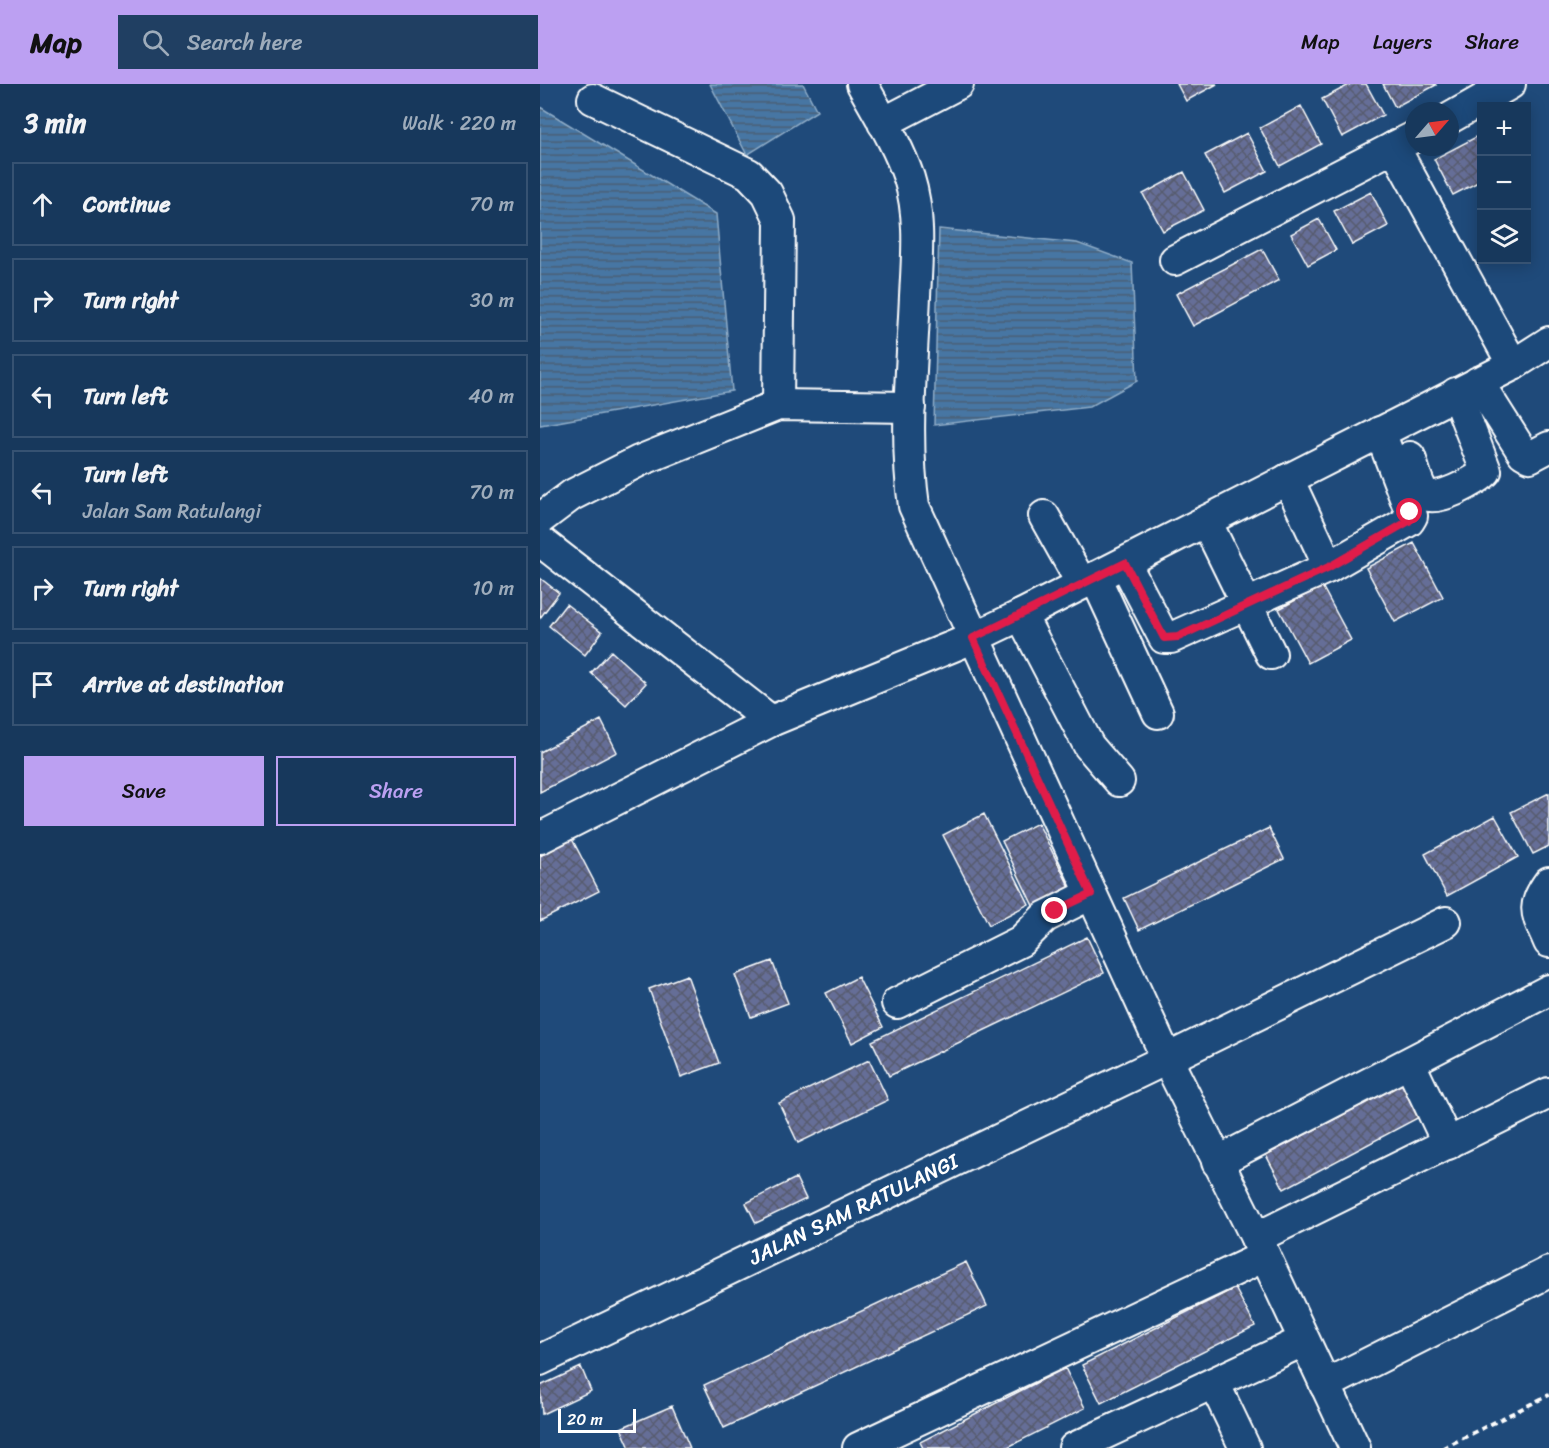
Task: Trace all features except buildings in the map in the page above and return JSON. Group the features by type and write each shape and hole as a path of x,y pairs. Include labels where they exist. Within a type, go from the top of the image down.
{"street":[{"path":"862,84 898,149 910,180 918,229 909,472 914,506 1170,1064 1355,1448"},
{"path":"883,123 958,84"},
{"path":"1459,112 1496,88"},
{"path":"593,99 748,174 767,193 780,220 778,405"},
{"path":"1175,260 1404,142 1513,364"},
{"path":"540,838 771,721 973,638 1021,615 1513,364 1547,349"},
{"path":"1388,428 1429,497 1439,497 1474,480 1483,475 1486,466 1467,388"},
{"path":"1467,388 1523,453 1530,456 1549,447"},
{"path":"540,519 572,495 639,461 778,405 910,407"},
{"path":"1125,563 1164,638 1178,637 1329,567 1409,521 1412,516 1388,428"},
{"path":"1288,479 1329,567"},
{"path":"1044,516 1088,580 1158,713"},
{"path":"1206,521 1271,654"},
{"path":"540,541 771,721"},
{"path":"1021,615 1089,746 1119,781"},
{"path":"1549,882 1537,898 1537,913 1549,942"},
{"path":"897,1003 1021,941 1046,917 1091,894"},
{"name":"JALAN SAM RATULANGI","path":"540,1360 1170,1064 1446,922"},
{"path":"1217,1162 1549,990"},
{"path":"1410,1064 1448,1144"},
{"path":"868,1446 1260,1247 1448,1144 1549,1094"},
{"path":"1325,1385 1549,1272"},
{"path":"1074,1448 1303,1341"},
{"path":"1214,1383 1245,1448"}],"path":[{"path":"1443,1448 1549,1395"}],"water":[{"path":"710,84 803,84 817,111 747,155"},
{"path":"540,107 716,214 732,391 540,425"},
{"path":"939,229 1077,243 1132,263 1137,381 1089,407 934,425"}],"route":[{"path":"1055,911 1091,894 973,638 1125,563 1164,638 1178,637 1329,567 1409,521 1412,516 1410,512"}]}
